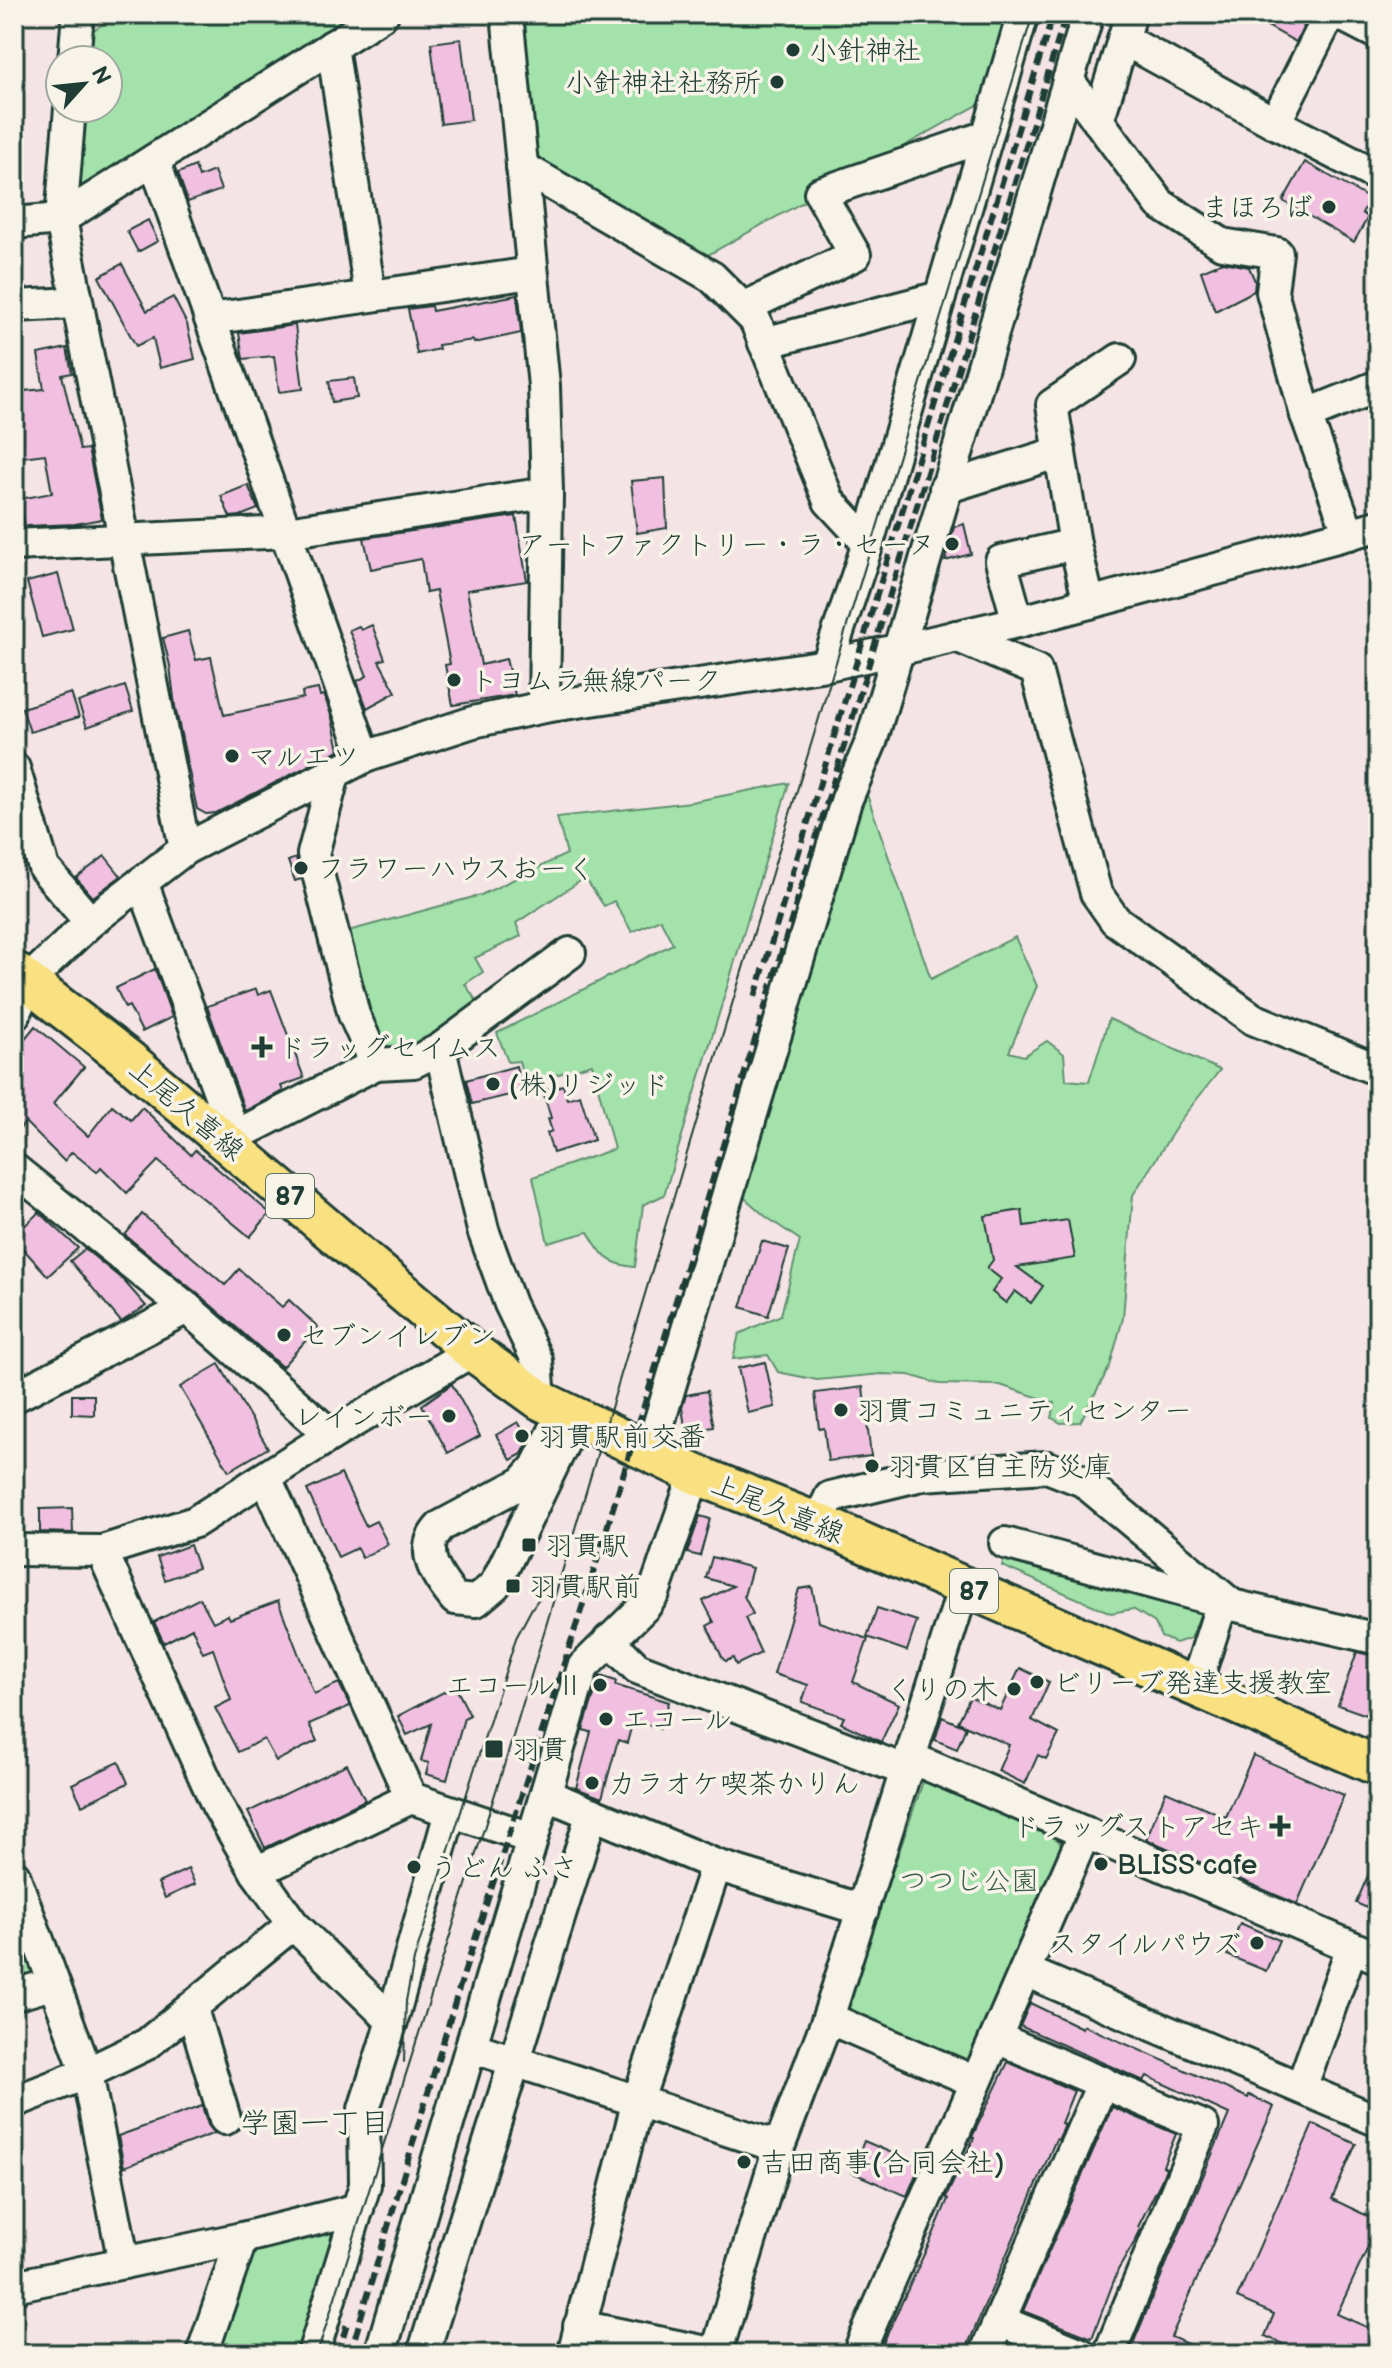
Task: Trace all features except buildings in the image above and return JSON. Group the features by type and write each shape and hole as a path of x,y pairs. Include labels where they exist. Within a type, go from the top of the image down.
{"main road":[{"name":"上尾久喜線","path":"19,989 97,1034 232,1139 472,1351 555,1408 695,1474 818,1523 1378,1766"}],"street":[{"path":"507,14 544,386 547,493 544,707"},
{"path":"827,665 868,543 1023,14"},
{"path":"650,1453 846,801 871,742 1088,14"},
{"path":"1275,123 1330,14"},
{"path":"1339,14 1378,34"},
{"path":"14,223 61,219 332,46 370,18"},
{"path":"78,44 85,19"},
{"path":"1098,121 1127,26 1275,123 1378,176"},
{"path":"332,46 370,294"},
{"path":"19,989 90,922 185,849 365,757 473,722 544,707 827,665 897,650 1018,622 1364,530 1306,415 1272,292 1277,253 1222,244 1160,204 1068,80"},
{"path":"69,124 61,219 185,849"},
{"path":"745,307 855,255 820,193 987,136"},
{"path":"154,160 365,757"},
{"path":"522,167 712,277 745,307 755,320 829,501 868,543"},
{"path":"210,319 532,273"},
{"path":"764,343 940,297"},
{"path":"14,306 77,303"},
{"path":"1089,603 1075,544 1052,405 1120,359"},
{"path":"1306,415 1378,386"},
{"path":"945,488 1060,452"},
{"path":"14,545 286,532 547,493"},
{"path":"1018,622 1001,561 1075,544"},
{"path":"956,636 1036,670 1096,893 1115,920 1253,1019 1378,1070"},
{"path":"14,768 44,868 90,922"},
{"path":"335,771 313,854 354,1015 376,1064"},
{"path":"142,882 232,1139 376,1064 414,1062 440,1049 570,953"},
{"path":"440,1049 483,1230 510,1304 537,1360 555,1408 566,1438 495,1585 476,1601 455,1599 431,1559 428,1546 433,1534 441,1526 531,1475 554,1431 555,1408"},
{"path":"14,1169 187,1308 331,1435"},
{"path":"14,1397 187,1308"},
{"path":"14,1550 102,1551 195,1522 331,1435 472,1351"},
{"path":"818,1523 830,1497 846,1493 922,1475 1047,1467 1083,1481 1232,1605"},
{"path":"380,2354 583,1667 646,1605 654,1593 695,1474"},
{"path":"266,1478 411,1798"},
{"path":"486,1502 505,1525 512,1548"},
{"path":"1005,1543 1232,1605 1378,1639"},
{"path":"102,1551 217,1805 256,1872 293,1924 392,2021"},
{"path":"716,1865 638,2100 576,2340 718,2354 779,2147 828,2018 964,1586"},
{"path":"1195,1687 1218,1615 1232,1605"},
{"path":"609,1640 637,1668 909,1765 1085,1832 1365,1953 1301,2088"},
{"path":"547,1795 716,1865 863,1910"},
{"path":"256,1872 411,1798 531,1838"},
{"path":"313,2354 365,2185 364,2109 392,2021 450,1812"},
{"path":"423,2354 592,1813"},
{"path":"858,2354 1085,1832"},
{"path":"14,1875 87,2073 124,2263"},
{"path":"14,2102 87,2073 147,2044 293,1924"},
{"path":"1025,1971 1378,2121"},
{"path":"14,1995 52,1984"},
{"path":"192,2009 225,2119"},
{"path":"828,2018 976,2082"},
{"path":"997,2038 1203,2126 1109,2354"},
{"path":"471,2047 779,2147"},
{"path":"985,2354 1103,2082"},
{"path":"14,2290 19,2285 242,2238 358,2209"},
{"path":"202,2354 242,2238"},
{"path":"1000,2321 1081,2354"}],"green space":[{"path":"121,14 354,15 82,190 76,176 81,124 124,124 124,44 89,44 90,32"},
{"path":"522,14 1010,14 992,97 704,257 535,157"},
{"path":"789,783 664,1195 643,1205 635,1267 618,1264 606,1257 588,1232 548,1243 533,1177 614,1149 592,1064 525,1084 519,1061 508,1062 497,1033 673,944 660,919 632,932 614,901 604,906 585,878 516,923 521,936 475,958 483,972 465,984 480,1006 428,1050 381,1057 341,933 481,895 567,854 557,817 691,802"},
{"path":"864,786 931,979 1015,937 1037,986 1009,1052 1024,1056 1047,1041 1064,1054 1066,1080 1089,1082 1109,1019 1220,1070 1182,1118 1133,1195 1123,1318 1110,1366 1080,1422 1061,1423 1052,1418 1055,1403 1000,1385 940,1384 909,1375 882,1374 817,1380 778,1372 768,1355 733,1359 739,1334 781,1315 800,1240 765,1216 738,1192"},
{"path":"1006,1550 1204,1605 1191,1638 1176,1643 1161,1637 1155,1623 1133,1609 1111,1613 1002,1566"},
{"name":"つつじ公園","path":"924,1779 1056,1836 1063,1849 968,2064 845,2010"},
{"path":"14,1902 40,1980 14,1988"},
{"path":"347,2225 309,2354 211,2354 244,2248"}],"tram line":[{"path":"317,2354 508,1753 1033,14"},
{"path":"404,2062 406,2001 414,1960 516,1638 532,1608 554,1578"}],"railway":[{"path":"755,997 1053,14"},
{"path":"350,2354 458,1992 596,1564 1066,14"},
{"path":"338,2354 348,2320"}],"place":[{"name":"小針神社","path":"793,50"},
{"name":"小針神社社務所","path":"777,82"},
{"name":"まほろば","path":"1329,207"},
{"name":"アートファクトリー・ラ・セーヌ","path":"952,544"},
{"name":"トヨムラ無線パーク","path":"454,680"},
{"name":"マルエツ","path":"232,756"},
{"name":"フラワーハウスおーく","path":"301,868"},
{"name":"ドラッグセイムス","path":"262,1047"},
{"name":"(株)リジッド","path":"493,1084"},
{"name":"セブンイレブン","path":"284,1335"},
{"name":"羽貫コミュニティセンター","path":"841,1410"},
{"name":"レインボー","path":"449,1416"},
{"name":"羽貫駅前交番","path":"522,1436"},
{"name":"羽貫区自主防災庫","path":"872,1466"},
{"name":"羽貫駅","path":"529,1545"},
{"name":"羽貫駅前","path":"513,1586"},
{"name":"ビリーブ発達支援教室","path":"1037,1682"},
{"name":"エコールⅡ","path":"600,1685"},
{"name":"くりの木","path":"1014,1689"},
{"name":"エコール","path":"606,1719"},
{"name":"羽貫","path":"494,1749"},
{"name":"カラオケ喫茶かりん","path":"592,1783"},
{"name":"ドラッグストアセキ","path":"1280,1826"},
{"name":"BLISS cafe","path":"1101,1864"},
{"name":"うどん ふさ","path":"414,1867"},
{"name":"スタイルパウズ","path":"1257,1943"},
{"name":"吉田商事(合同会社)","path":"744,2162"}],"district":[{"name":"学園一丁目","path":"315,2123"}]}
